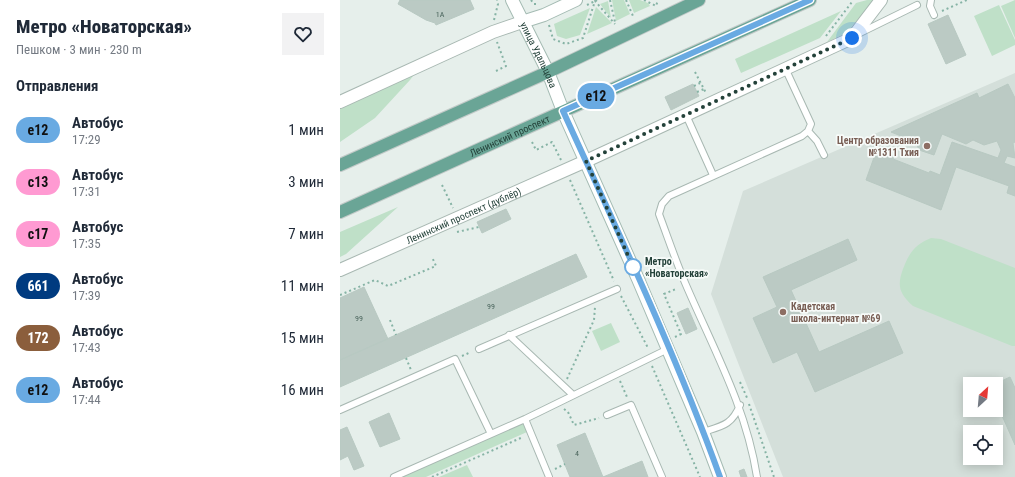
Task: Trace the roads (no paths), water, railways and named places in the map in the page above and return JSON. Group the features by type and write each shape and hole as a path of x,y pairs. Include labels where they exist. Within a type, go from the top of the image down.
{"main road":[{"path":"340,165 548,72 699,0"},
{"name":"Ленинский проспект","path":"340,212 810,0"}],"street":[{"name":"улица Удальцова","path":"512,0 548,72 563,111 668,349 720,477"},
{"path":"340,102 494,32 544,15 576,0"},
{"path":"852,38 881,0"},
{"name":"Ленинский проспект (дублёр)","path":"340,270 586,161 852,38"}],"lane":[{"path":"930,0 930,6 934,15"},
{"path":"852,38 917,5"},
{"path":"757,477 754,456 740,405 686,284 659,214 662,204 669,196 802,136 808,131 811,124 785,68"},
{"path":"686,115 713,175"},
{"path":"808,131 817,141 824,156"},
{"path":"479,349 617,289"},
{"path":"510,335 573,395"},
{"path":"394,477 525,419 668,349"},
{"path":"340,410 455,359 491,434"},
{"path":"607,415 631,404 662,477"},
{"path":"703,432 721,427 732,421 740,405"},
{"path":"525,419 548,477"}],"place":[{"name":"Центр образования №1311 Тхия","path":"927,146"},
{"name":"Метро «Новаторская»","path":"633,267"},
{"name":"Кадетская школа-интернат №69","path":"783,312"}]}
